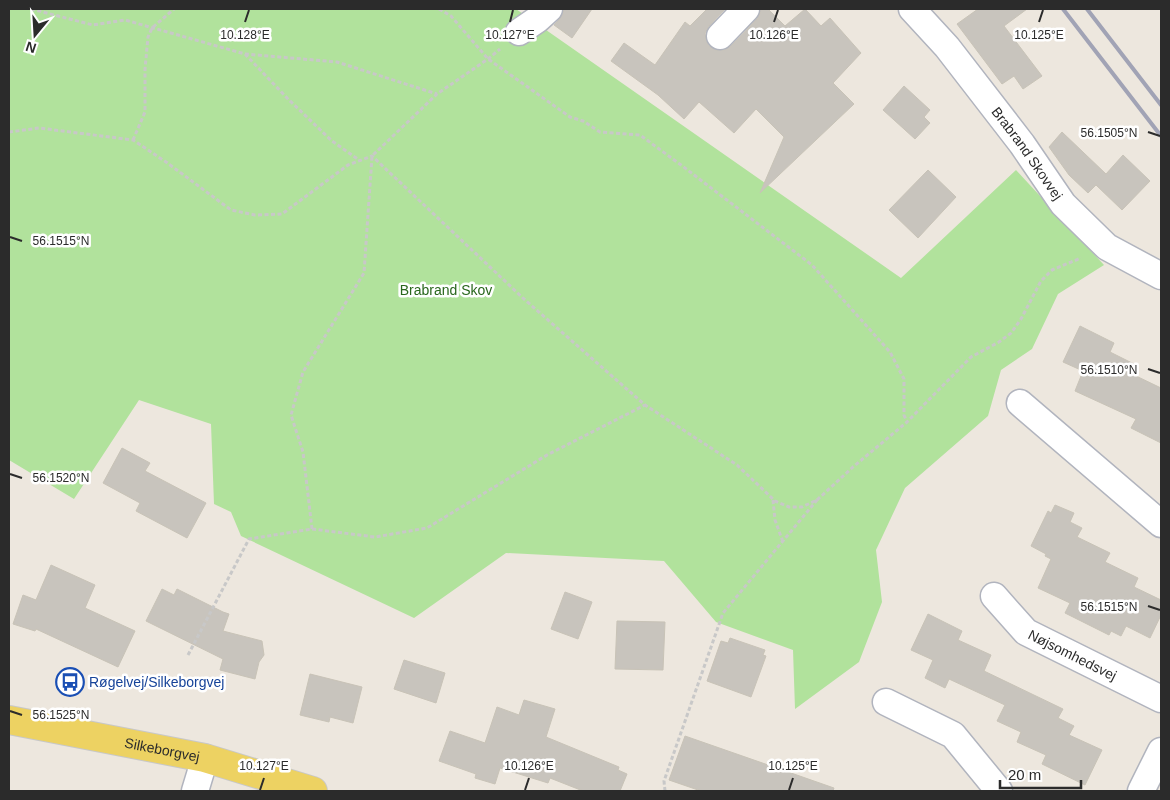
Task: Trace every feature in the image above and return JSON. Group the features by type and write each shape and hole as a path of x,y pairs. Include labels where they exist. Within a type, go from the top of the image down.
{"main road":[{"name":"Silkeborgvej","path":"9,720 205,758 313,791"}],"street":[{"path":"519,32 538,19 548,9"},
{"path":"720,36 746,9"},
{"name":"Brabrand Skovvej","path":"912,9 947,47 1016,137 1063,204 1107,247 1161,276"},
{"path":"1020,403 1161,524"},
{"name":"Nøjsomhedsvej","path":"994,596 1026,632 1161,698"},
{"path":"886,702 953,735 999,791"},
{"path":"1141,791 1160,757"},
{"path":"195,791 205,758"}],"path":[{"path":"30,9 93,26 125,20 245,54 337,62 438,94"},
{"path":"133,140 145,112 145,69 148,37 152,28 174,9"},
{"path":"439,9 451,16 488,59 570,117 583,121 600,132 640,135 812,265 890,352 904,379 904,415 907,422"},
{"path":"9,132 39,128 133,140 231,210 255,215 282,214 348,165 372,156 438,94 488,59 519,32"},
{"path":"245,54 332,141 359,160"},
{"path":"372,156 524,299 645,405 737,465 773,499 789,508 802,507 818,500"},
{"path":"312,529 303,452 291,415 303,372 364,273 372,156"},
{"path":"665,791 664,781 723,613 818,500 853,467 907,422 971,357 999,342 1011,333 1021,319 1041,281 1052,270 1107,247"},
{"path":"188,655 249,539 312,529 375,537 426,528 547,455 645,405"},
{"path":"773,499 774,520 782,542"}],"green space":[{"name":"Brabrand Skov","path":"9,9 516,9 901,278 1016,170 1104,265 1058,294 1032,349 1001,370 988,416 905,488 876,550 882,602 859,662 795,709 793,650 716,622 664,561 506,553 414,618 241,536 231,512 214,504 211,424 139,400 74,499 9,460"}],"building":[{"path":"564,9 592,9 572,38 554,25 563,14"},
{"path":"707,9 725,9 705,33 709,46 716,50 724,50 731,46 757,19 761,9 768,9 785,26 805,9 821,26 830,18 861,53 833,83 854,104 760,193 784,137 756,109 734,133 699,102 684,119 658,95 611,61 624,43 655,65 685,22 690,26"},
{"path":"978,9 1027,9 1004,26 1042,76 1023,89 1014,76 1002,84 957,24"},
{"path":"904,86 930,110 924,117 930,123 915,139 883,110"},
{"path":"1062,132 1106,174 1123,155 1150,181 1122,210 1096,185 1088,193 1069,175 1049,147"},
{"path":"928,170 956,197 918,238 889,210"},
{"path":"1080,326 1114,343 1110,352 1138,366 1134,375 1161,388 1161,443 1131,428 1136,419 1075,391 1083,371 1063,362"},
{"path":"122,448 150,463 145,471 206,503 187,538 136,511 140,503 103,483"},
{"path":"1055,505 1074,513 1070,522 1082,528 1077,537 1110,553 1105,562 1138,578 1134,587 1161,600 1161,615 1150,638 1126,626 1121,636 1111,631 1109,635 1065,613 1070,603 1038,588 1051,559 1031,546 1048,511 1051,513"},
{"path":"51,565 95,585 85,608 135,631 118,667 36,629 35,631 13,624 23,595 36,600"},
{"path":"162,589 174,595 177,589 229,614 223,631 262,641 264,655 259,662 255,679 220,670 223,659 146,621"},
{"path":"565,592 592,602 578,639 551,629"},
{"path":"928,614 962,631 958,640 991,655 984,671 1063,709 1058,718 1074,726 1069,735 1102,750 1085,785 1042,764 1046,755 1017,742 1021,732 997,721 1005,705 949,679 945,688 925,678 933,660 911,650"},
{"path":"617,621 665,622 663,670 615,669"},
{"path":"730,638 765,650 763,655 766,656 751,697 707,681 721,641 728,643"},
{"path":"404,660 445,673 436,703 394,689"},
{"path":"310,674 362,687 353,723 330,717 329,722 300,715"},
{"path":"524,700 555,709 546,737 619,767 618,770 627,774 620,791 583,791 550,778 548,783 500,768 495,784 475,778 476,774 439,761 450,731 485,743 497,707 519,715"},
{"path":"685,736 834,788 833,791 701,791 669,780"}],"railway":[{"path":"1063,9 1161,136"},
{"path":"1087,9 1161,105"}],"place":[{"name":"Røgelvej/Silkeborgvej","path":"70,682"}]}
